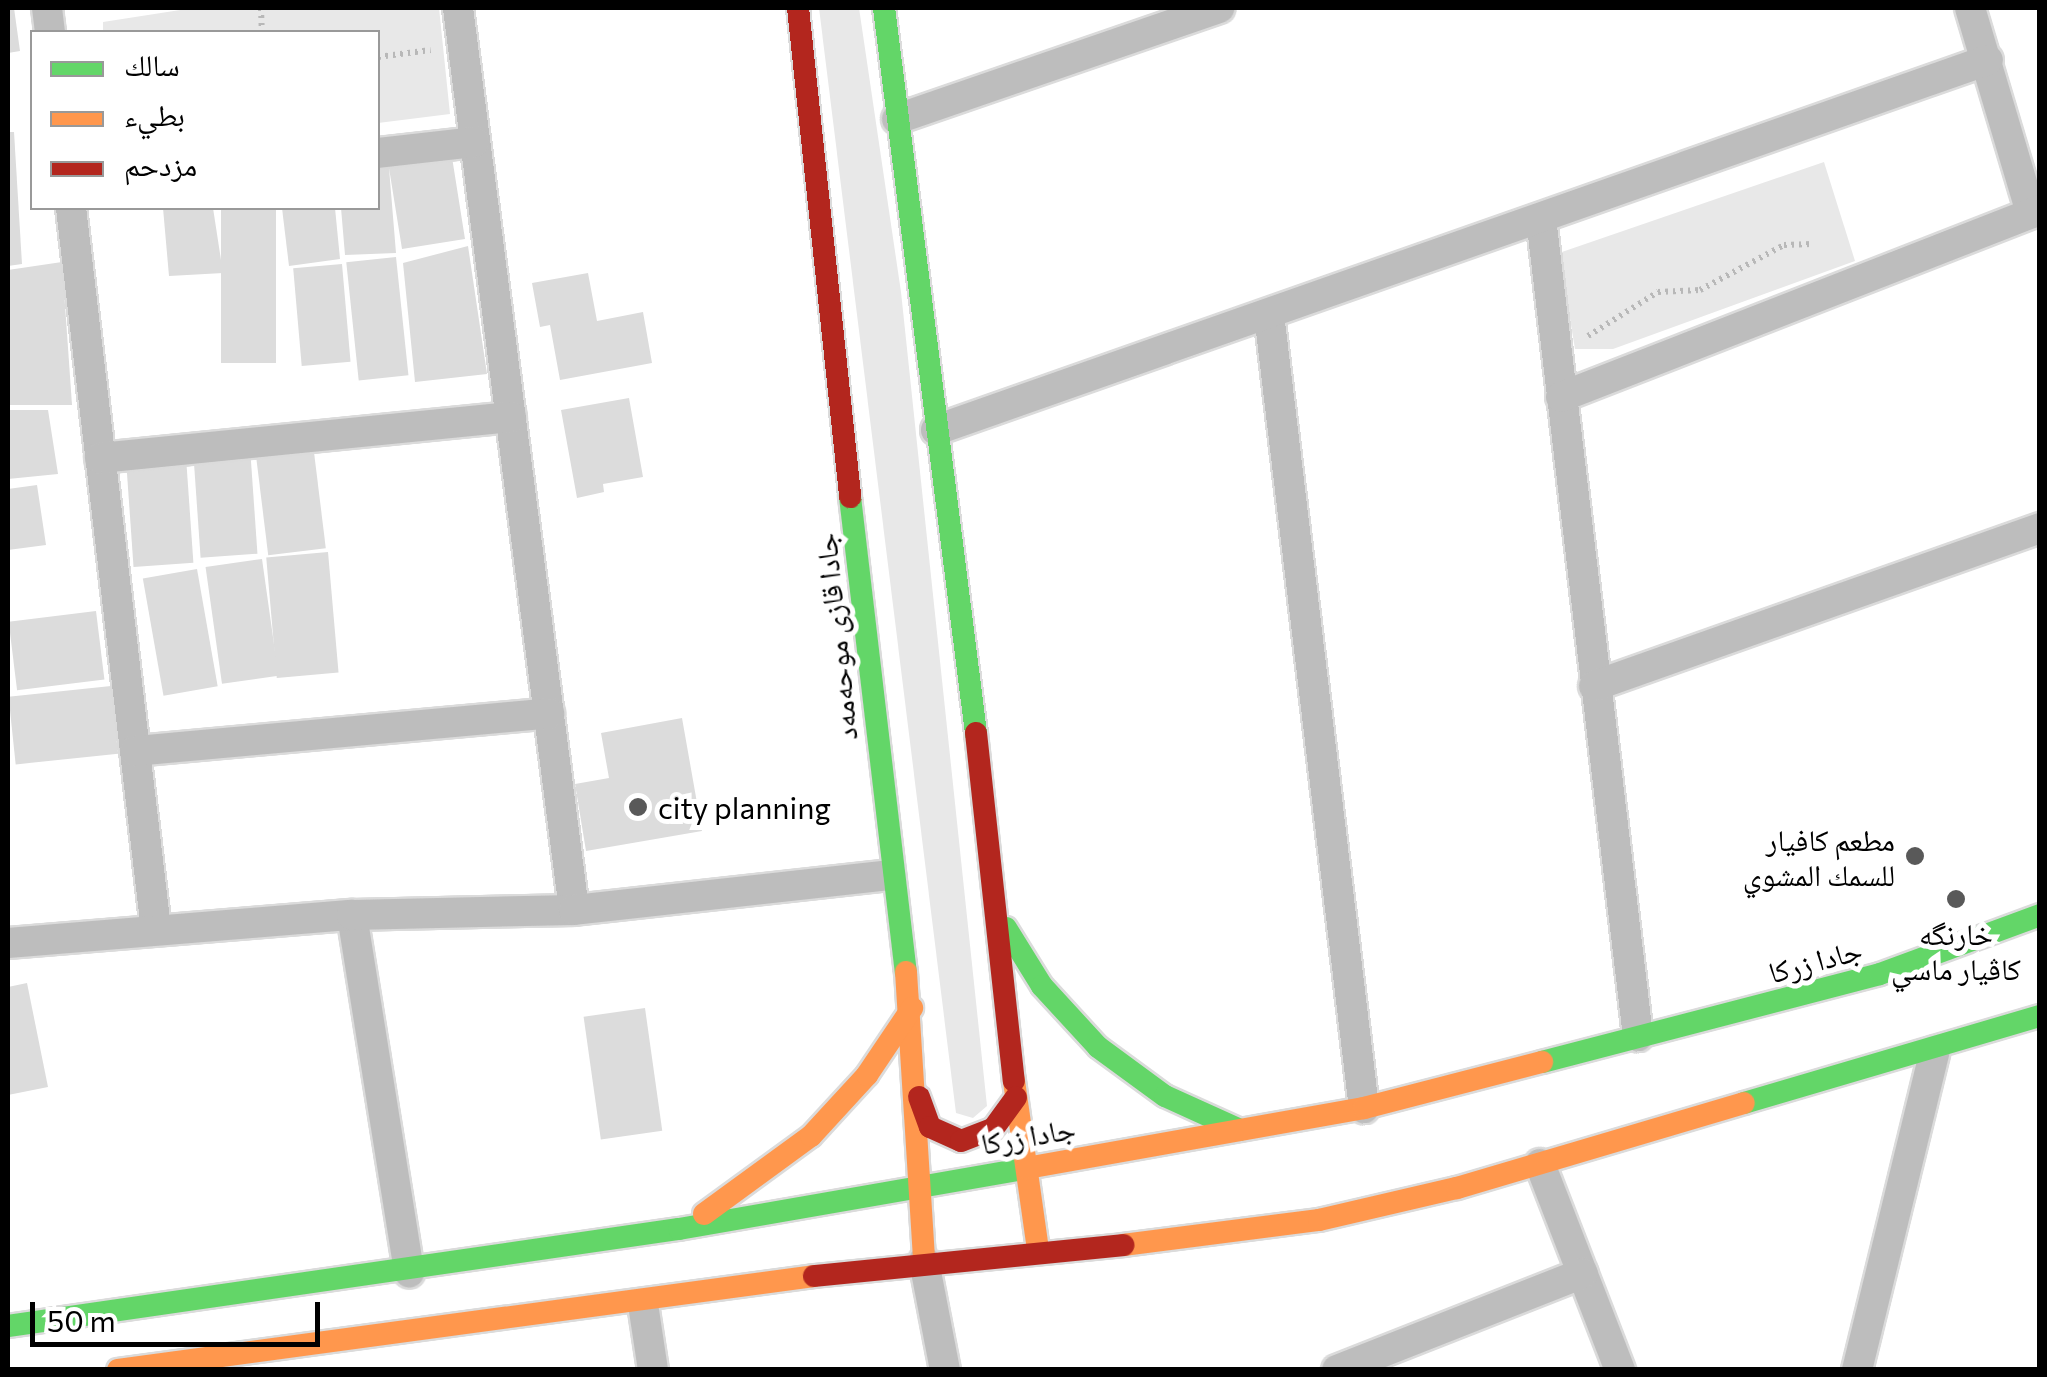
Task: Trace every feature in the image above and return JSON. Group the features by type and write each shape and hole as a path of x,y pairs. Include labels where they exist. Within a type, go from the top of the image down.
{"main road":[{"name":"جادا قازی موحەمەد","path":"798,8 890,875 912,1008 924,1261"},
{"path":"884,8 999,916 1022,1167 1038,1250"},
{"name":"جادا زرکا","path":"8,1326 408,1272 679,1229 1364,1108 1880,974 2040,915"},
{"path":"999,916 1042,986 1098,1047 1165,1096 1240,1130"},
{"path":"679,1229 749,1187 812,1136 867,1076 912,1008"},
{"path":"118,1370 362,1355 643,1304 924,1261 1180,1241 1319,1220 1540,1164 1935,1051 2040,1016"},
{"path":"919,1097 930,1127 960,1141 992,1129 1016,1097"}],"street":[{"path":"458,8 574,910"},
{"path":"1560,396 2035,212 1970,8"},
{"path":"896,119 1212,9"},
{"path":"936,430 1988,60"},
{"path":"380,152 474,142"},
{"path":"71,210 156,928"},
{"path":"1541,218 1638,1036"},
{"path":"1269,314 1364,1108"},
{"path":"100,458 511,417"},
{"path":"1594,686 2040,528"},
{"path":"135,751 549,713"},
{"path":"8,943 352,915 574,910 890,875"},
{"path":"352,915 408,1272"},
{"path":"1857,1370 1935,1051"},
{"path":"1540,1164 1620,1370"},
{"path":"924,1261 945,1370"},
{"path":"1337,1370 1582,1273"},
{"path":"643,1304 653,1370"}],"path":[{"path":"380,57 436,49"},
{"path":"1556,353 1658,292 1700,290 1784,245 1812,244"}],"shaded area":[{"path":"193,8 439,8 450,114 380,123 380,30 103,30 103,22"},
{"path":"819,8 859,8 901,292 987,1106 973,1118 956,1113"},
{"path":"1824,162 1855,261 1613,349 1575,349 1559,253"}],"building":[{"path":"8,8 14,8 20,51 8,53"},
{"path":"8,132 14,132 22,264 8,266"},
{"path":"448,132 465,239 402,249 389,168 396,253 345,255 341,210 380,210 380,159"},
{"path":"163,210 213,210 223,273 169,276"},
{"path":"221,210 276,210 276,363 221,363"},
{"path":"282,210 335,210 340,259 289,266"},
{"path":"468,246 487,374 415,382 403,263"},
{"path":"396,257 408,375 359,381 346,262"},
{"path":"62,262 72,405 8,405 8,270"},
{"path":"342,264 351,362 302,366 293,268"},
{"path":"588,273 597,321 643,312 652,363 560,380 550,325 540,327 532,283"},
{"path":"629,398 643,477 603,484 604,492 577,498 561,410"},
{"path":"8,410 48,410 58,474 8,479"},
{"path":"313,444 326,548 268,555 255,451"},
{"path":"250,447 257,554 201,558 193,451"},
{"path":"186,457 193,563 134,567 126,461"},
{"path":"37,485 46,545 8,550 8,489"},
{"path":"328,552 339,673 277,678 266,557"},
{"path":"262,559 278,676 222,684 206,567"},
{"path":"197,569 218,686 163,696 143,579"},
{"path":"96,611 104,679 17,690 9,622"},
{"path":"111,686 118,754 16,764 9,697"},
{"name":"city planning","path":"682,718 702,831 586,851 575,784 609,778 601,733"},
{"path":"27,983 48,1087 8,1095 8,987"},
{"path":"645,1008 662,1131 601,1139 584,1017"}],"traffic: fast":[{"path":"884,8 976,733"},
{"path":"850,497 906,972"},
{"path":"1542,1062 1880,974 2040,915"},
{"path":"1006,928 1042,986 1098,1047 1165,1096 1240,1130"},
{"path":"1744,1103 2040,1016"},
{"path":"8,1326 679,1229 1027,1168"}],"traffic: slow":[{"path":"906,972 924,1261"},
{"path":"704,1214 811,1136 867,1075 912,1008"},
{"path":"1027,1168 1364,1108 1542,1062"},
{"path":"1014,1081 1038,1250"},
{"path":"1123,1245 1319,1220 1457,1188 1744,1103"},
{"path":"118,1370 814,1276"}],"traffic: jam":[{"path":"798,8 850,497"},
{"path":"976,733 1014,1081"},
{"path":"919,1097 930,1127 961,1141 993,1129 1016,1097"},
{"path":"814,1276 1123,1245"}],"place":[{"name":"city planning","path":"638,807"},
{"name":"مطعم كافيار للسمك المشوي","path":"1915,856"},
{"name":"خارنگه كاڤيار ماسي","path":"1956,899"}]}
